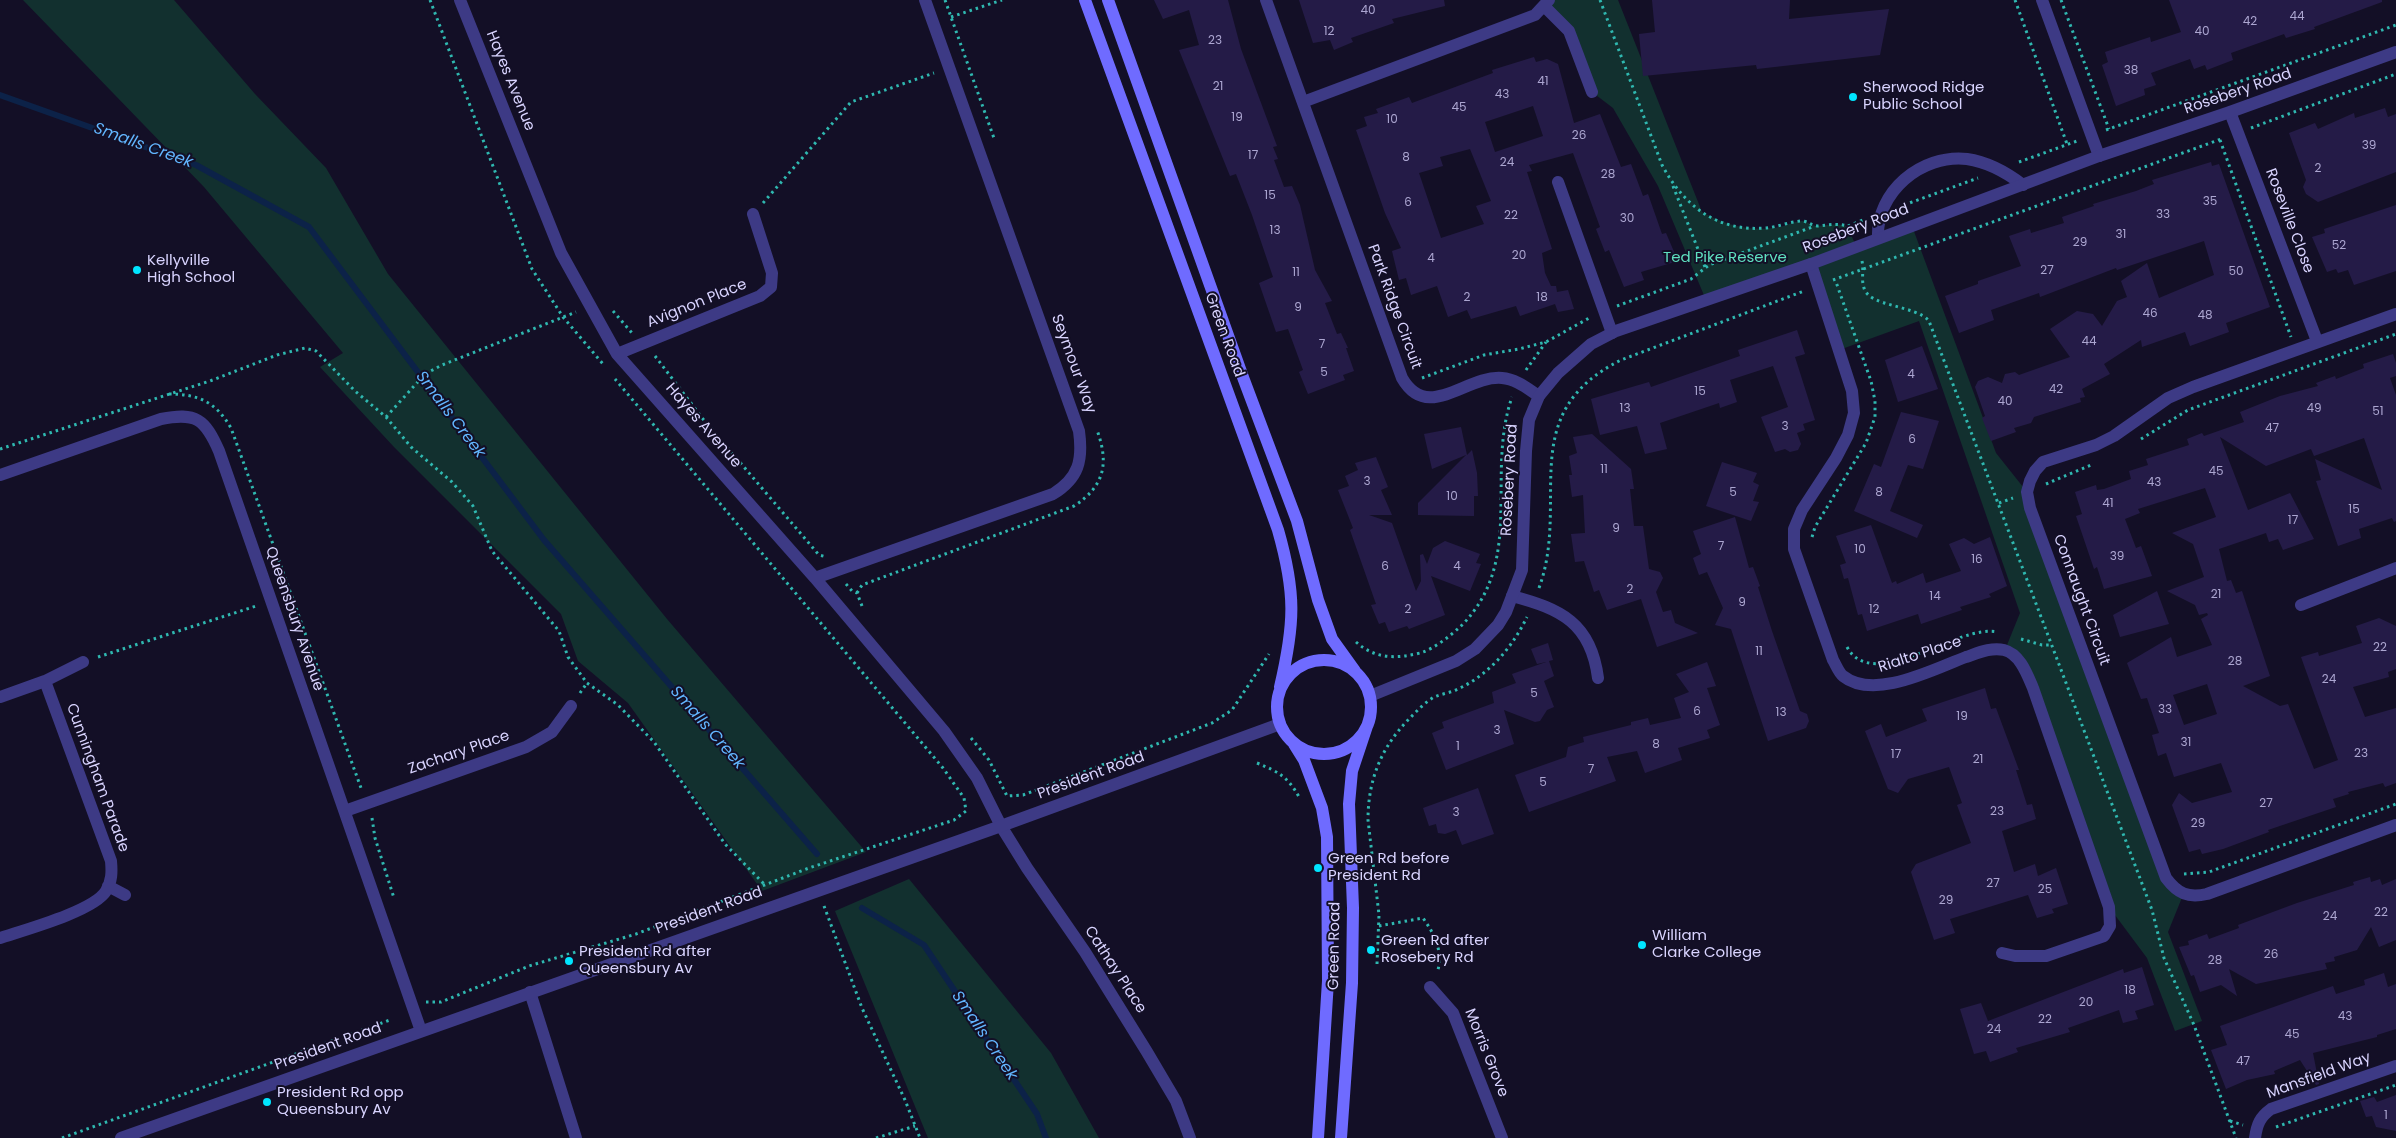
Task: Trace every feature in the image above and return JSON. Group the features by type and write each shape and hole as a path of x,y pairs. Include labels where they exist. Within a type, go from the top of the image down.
{"main road":[{"name":"Green Road","path":"1085,0 1278,530 1289,569 1293,605 1290,645 1280,687"},
{"name":"Green Road","path":"1108,0 1244,380 1297,520 1318,600 1332,639 1355,671"},
{"path":"1322,659 1340,662 1355,671 1364,682 1370,696 1370,714 1367,726 1349,747 1332,753 1311,752 1294,744 1280,724 1276,708 1280,687 1286,677 1306,663 1322,659"},
{"name":"Green Road","path":"1341,1138 1352,983 1353,908 1349,804 1352,771 1367,726"},
{"name":"Green Road","path":"1294,744 1304,760 1322,808 1327,837 1328,981 1318,1138"}],"street":[{"name":"Hayes Avenue","path":"460,0 561,253 617,354 815,578 944,732 977,778 1001,826"},
{"name":"Seymour Way","path":"815,578 1053,494 1068,484 1076,470 1082,450 1079,431 926,0"},
{"name":"Park Ridge Circuit","path":"1266,0 1407,388 1423,397 1433,399 1493,378 1503,378 1519,384 1539,396"},
{"path":"2042,0 2099,156"},
{"path":"1303,102 1535,15 1547,4 1569,30 1592,92"},
{"name":"Rosebery Road","path":"1370,696 1435,671 1475,649 1498,625 1506,612 1522,570 1526,451 1529,420 1539,396 1558,372 1591,344 1612,333 1811,264 2099,156 2230,112 2396,52"},
{"name":"Roseville Close","path":"2230,112 2317,341"},
{"path":"1878,238 1880,214 1889,196 1907,177 1928,165 1952,159 1966,159 1985,163 2023,184"},
{"path":"1558,182 1612,333"},
{"name":"Avignon Place","path":"617,354 760,296 772,287 772,273 753,214"},
{"name":"Rialto Place","path":"1811,264 1852,391 1854,413 1848,435 1836,458 1802,510 1794,530 1794,549 1833,660 1841,675 1855,683 1874,686 1895,682 1988,650 2005,650 2013,655 2021,663 2033,688 2109,907 2110,926 2104,936 2046,956 2016,956 2002,953"},
{"path":"2027,492 2034,471 2043,462 2096,445 2114,436 2168,398 2295,349 2396,314"},
{"name":"Queensbury Avenue","path":"0,475 161,419 177,416 190,417 203,422 211,433 219,451 421,1031"},
{"name":"Connaught Circuit","path":"2027,492 2030,508 2166,878 2183,895 2195,897 2208,894 2396,825"},
{"path":"2301,605 2396,568"},
{"path":"1512,596 1545,605 1566,616 1579,629 1590,646 1598,678"},
{"path":"0,696 45,681 83,662"},
{"name":"Cunningham Parade","path":"45,681 111,860 111,880 108,886"},
{"name":"Zachary Place","path":"344,811 526,747 552,732 571,706"},
{"name":"President Road","path":"122,1138 1001,826 1280,724"},
{"name":"Cathay Place","path":"1001,826 1147,1052 1176,1101 1190,1138"},
{"path":"0,938 81,910 97,901 108,886 125,895"},
{"name":"Morris Grove","path":"1430,987 1453,1013 1502,1138"},
{"path":"530,992 576,1138"},
{"name":"Mansfield Way","path":"2255,1138 2258,1123 2262,1116 2271,1108 2396,1066"}],"path":[{"path":"945,0 996,145"},
{"path":"934,23 1002,0"},
{"path":"1600,0 1662,165 1672,182 1685,200 1702,212 1729,225 1743,228 1764,228 1804,221 1815,226 1832,223 1848,226 2067,144 2396,25"},
{"path":"2015,0 2067,144"},
{"path":"2061,0 2109,129"},
{"path":"753,214 851,102 950,67"},
{"path":"1377,964 1377,882 1368,820 1368,805 1376,768 1385,748 1397,732 1422,706 1435,697 1458,689 1490,668 1512,645 1534,602 1547,559 1550,456 1554,438 1560,420 1580,389 1600,372 1621,360 1864,268 2220,140 2396,74"},
{"path":"2220,140 2295,349"},
{"path":"1672,182 1705,267"},
{"path":"1848,226 1864,268 1863,287 1869,295 1922,314 1929,321 2145,890 2164,958 2194,1025 2236,1138"},
{"path":"1811,542 1815,527 1866,443 1875,417 1875,401 1871,382 1835,279"},
{"path":"386,417 425,374 442,365 591,306"},
{"path":"611,308 634,336 644,343 702,419 819,555 828,557 836,571 852,591 858,593"},
{"path":"2139,440 2188,410 2396,334"},
{"path":"1352,637 1368,651 1380,656 1406,656 1424,651 1456,630 1471,616 1482,599 1496,566 1500,530 1503,433 1506,413 1530,362 1546,342"},
{"path":"0,449 194,386 277,355 305,348 316,351 355,391 386,417 412,447 452,482 473,506 492,551 559,631 568,657 587,683 618,705 654,742 725,844 765,885"},
{"path":"868,614 862,606 858,593 862,585 1074,506 1089,497 1101,477 1104,466 1103,447 1094,423"},
{"path":"1999,503 2098,462"},
{"path":"83,662 251,607 292,599"},
{"path":"1843,640 1849,651 1858,660 1880,665 1895,662 1978,631 2006,634"},
{"path":"2014,636 2031,643 2051,645"},
{"path":"970,737 989,760 1008,796 1023,795 1212,724 1232,710 1268,656 1270,648"},
{"path":"1257,763 1276,770 1290,782 1301,801"},
{"path":"2145,890 2174,875 2209,872 2396,804"},
{"path":"426,1003 440,1002 529,966 636,934 765,885 954,820 966,811"},
{"path":"826,912 862,1008 905,1100 920,1138"},
{"path":"1378,926 1423,918 1433,934 1439,952 1438,970 1430,987"},
{"path":"62,1138 390,1020"},
{"path":"876,1138 915,1126"}],"green space":[{"path":"23,0 174,0 255,94 326,168 388,274 667,619 866,852 762,891 628,703 578,661 561,614 394,447 320,367 343,353 204,187"},
{"name":"Ted Pike Reserve","path":"1549,0 1618,0 1702,212 1740,227 1760,229 1780,227 1803,221 1815,226 1835,224 1847,226 1856,246 1912,226 1996,453 2027,492 2166,878 2183,895 2168,932 2202,1021 2175,1031 2147,958 2109,907 2033,688 2005,650 2020,613 1919,321 1839,350 1810,264 1706,300 1658,186 1613,108 1592,92 1572,38 1547,4"},
{"path":"909,879 1051,1053 1099,1138 928,1138 835,911"}],"building":[{"path":"1154,0 1228,0 1241,49 1277,146 1273,147 1278,159 1274,160 1284,187 1292,186 1300,205 1315,270 1332,301 1325,303 1337,334 1341,333 1348,348 1346,348 1354,371 1343,375 1345,380 1308,394 1299,372 1303,370 1288,329 1276,332 1259,283 1273,277 1252,215 1236,174 1230,176 1179,50 1199,45 1189,10 1163,19"},
{"path":"1299,0 1444,0 1445,6 1392,19 1394,23 1351,38 1353,42 1334,50 1330,40 1313,43"},
{"path":"1652,0 1790,0 1789,19 1889,9 1880,55 1757,69 1756,65 1643,76 1639,34 1655,32"},
{"path":"2169,0 2382,0 2382,2 2314,27 2315,29 2286,38 2284,34 2231,53 2233,60 2207,70 2205,65 2194,69 2190,59 2151,73 2156,85 2144,89 2145,95 2116,106 2102,65 2108,62 2105,52 2150,37 2151,42 2181,32"},
{"path":"1534,57 1536,62 1547,59 1558,64 1574,123 1600,114 1621,167 1631,164 1643,196 1648,194 1662,234 1666,233 1678,261 1641,272 1644,280 1624,287 1609,250 1605,252 1596,229 1600,227 1573,153 1529,165 1532,171 1527,172 1552,249 1542,253 1545,273 1551,286 1556,286 1557,292 1568,290 1574,309 1558,312 1555,304 1520,316 1516,306 1471,319 1467,310 1448,317 1437,286 1411,295 1406,278 1399,280 1392,251 1401,248 1385,213 1356,130 1367,126 1364,117 1378,113 1376,109 1409,97 1412,103 1493,73 1492,70","holes":["1533,106 1543,136 1495,152 1485,122","1470,149 1491,201 1476,206 1484,224 1441,238 1419,173 1443,166 1440,157"]},
{"path":"2385,108 2388,117 2396,114 2396,172 2318,202 2306,194 2303,187 2306,180 2289,133 2315,123 2318,129 2354,113 2355,118"},
{"path":"2211,162 2212,166 2219,164 2270,307 2226,323 2229,332 2190,346 2185,332 2142,347 2141,340 2104,364 2110,374 2082,389 2085,397 2080,398 2081,402 2034,417 2031,423 2014,428 2016,432 1991,441 1982,418 1985,416 1975,387 1978,381 1988,377 2002,383 2005,374 2015,372 2019,375 2070,357 2050,329 2077,311 2093,314 2102,326 2117,301 2127,297 2121,281 2147,263 2159,298 2214,275 2204,241 2117,270 2116,268 2040,297 2039,293 1991,310 1994,320 1959,333 1945,296 1978,284 1978,281 2021,266 2009,236 2030,229 2031,233 2064,223 2062,217 2094,206 2093,204 2154,184 2152,180"},
{"path":"2396,205 2396,271 2354,285 2348,270 2338,273 2336,269 2327,272 2312,237 2325,233 2324,229"},
{"path":"1797,330 1805,354 1795,357 1815,420 1803,424 1805,430 1797,433 1801,444 1798,450 1790,452 1785,449 1775,452 1761,417 1788,407 1773,366 1730,380 1737,402 1720,408 1719,403 1660,423 1667,449 1645,454 1637,426 1600,435 1591,399 1649,382 1651,387 1740,356 1738,350"},
{"path":"1922,346 1938,389 1898,402 1885,360"},
{"path":"2393,354 2396,363 2396,376 2390,378 2396,395 2396,521 2394,522 2392,518 2359,529 2361,538 2338,546 2316,481 2321,480 2315,459 2382,490 2364,438 2314,456 2311,449 2266,466 2220,437 2248,510 2290,493 2314,539 2283,550 2278,539 2269,542 2266,533 2219,549 2227,581 2231,580 2236,593 2242,591 2270,676 2243,686 2280,706 2288,704 2314,769 2338,760 2301,657 2318,652 2319,656 2362,643 2356,626 2379,618 2396,626 2396,669 2388,672 2389,677 2353,687 2365,717 2396,708 2396,783 2385,787 2383,783 2348,792 2349,794 2333,799 2336,807 2268,830 2269,832 2223,849 2202,854 2200,849 2189,852 2172,805 2179,793 2192,803 2232,792 2221,763 2174,777 2166,753 2158,756 2152,735 2159,733 2147,698 2141,699 2127,663 2171,637 2177,657 2212,645 2201,619 2208,615 2207,613 2199,615 2195,605 2167,591 2204,577 2193,544 2172,533 2216,517 2205,488 2138,509 2140,513 2125,519 2136,548 2141,546 2152,576 2104,589 2097,567 2094,569 2076,516 2082,514 2075,492 2096,485 2097,490 2104,489 2131,479 2129,471 2148,465 2146,459 2189,445 2187,439 2202,433 2204,436 2244,422 2240,412 2280,396 2318,386 2316,383 2335,376 2336,379 2364,368 2363,364","holes":["2207,684 2217,714 2184,725 2173,695"]},
{"path":"1901,412 1939,421 1923,469 1908,465 1890,511 1923,525 1917,538 1854,511 1874,464 1881,467"},
{"path":"1461,427 1467,455 1472,450 1477,473 1478,496 1474,496 1474,516 1418,515 1418,503 1466,455 1432,469 1424,434"},
{"path":"1592,434 1631,469 1634,489 1630,489 1634,526 1643,526 1649,569 1660,572 1663,578 1656,592 1663,612 1671,610 1675,623 1698,633 1657,647 1641,599 1607,610 1599,590 1594,592 1584,561 1575,562 1571,534 1585,533 1583,495 1572,497 1569,475 1572,475 1569,456 1577,453 1573,437"},
{"path":"1376,457 1388,487 1381,490 1392,515 1369,515 1392,523 1416,591 1421,581 1420,555 1423,554 1427,564 1433,548 1445,541 1480,554 1476,563 1481,564 1470,591 1431,576 1445,615 1409,629 1407,626 1389,632 1385,622 1379,624 1371,605 1376,604 1350,530 1353,528 1338,490 1349,486 1345,476 1358,470 1355,463"},
{"path":"1722,462 1757,473 1753,482 1759,485 1753,501 1759,502 1751,521 1706,506"},
{"path":"1735,517 1749,568 1753,567 1760,586 1758,587 1772,631 1800,711 1807,714 1809,721 1806,728 1768,741 1731,629 1715,625 1723,608 1707,572 1699,575 1693,558 1701,554 1693,531"},
{"path":"1871,525 1892,583 1896,581 1897,584 1923,573 1926,583 1961,571 1949,544 1964,538 1974,544 1990,537 2007,586 1989,594 1991,597 1960,607 1962,610 1921,624 1918,614 1867,631 1862,614 1858,615 1848,578 1844,579 1840,565 1846,563 1836,536"},
{"path":"2157,591 2169,624 2120,637 2113,615"},
{"path":"1548,643 1553,660 1549,661 1554,676 1544,681 1554,707 1547,710 1540,721 1535,722 1504,710 1514,744 1446,770 1432,733 1444,728 1442,722 1494,703 1492,692 1516,683 1512,674 1546,662 1537,664 1531,649"},
{"path":"1707,662 1716,686 1707,688 1720,725 1707,730 1710,738 1678,748 1682,760 1645,773 1637,751 1607,757 1616,781 1529,812 1515,775 1566,757 1568,747 1584,742 1583,737 1631,725 1631,722 1648,718 1650,725 1681,718 1674,698 1689,692 1676,674"},
{"path":"1985,688 1991,709 1996,708 2019,770 2016,770 2027,805 2032,804 2036,819 2002,831 2014,872 2035,864 2038,876 2056,868 2068,904 2052,909 2054,913 2037,918 2028,895 1950,919 1955,933 1934,940 1911,872 1916,864 1971,843 1957,805 1962,803 1949,767 1908,779 1898,793 1888,789 1865,731 1881,724 1886,737 1927,721 1922,709"},
{"path":"1478,788 1494,834 1462,845 1456,830 1445,834 1438,833 1436,824 1429,826 1423,808"},
{"path":"2370,877 2371,882 2380,879 2382,885 2396,879 2396,940 2379,947 2371,927 2357,950 2334,957 2335,961 2325,963 2327,969 2256,984 2229,969 2237,996 2221,985 2200,992 2194,975 2191,976 2179,947 2189,945 2188,941 2207,934 2209,939 2239,928 2238,925 2297,903 2354,885 2353,882"},
{"path":"2142,967 2154,1005 2135,1011 2138,1019 2123,1023 2119,1010 2068,1028 2070,1032 2016,1048 2018,1052 1990,1062 1986,1051 1974,1054 1960,1009 1981,1003 1988,1021 2123,969 2124,973"},
{"path":"2384,973 2388,987 2396,984 2396,1029 2377,1035 2377,1037 2313,1053 2319,1084 2316,1085 2300,1060 2274,1071 2275,1074 2247,1080 2226,1089 2211,1050 2227,1045 2220,1026 2333,986 2336,994 2365,985 2364,980"},
{"path":"2396,1095 2396,1131 2376,1127 2372,1116 2366,1117 2360,1101 2374,1097 2377,1102"}],"waterway":[{"name":"Smalls Creek","path":"0,95 196,165 309,227 544,540 817,854"},
{"name":"Smalls Creek","path":"862,908 924,945 1037,1114 1046,1138"}],"place":[{"name":"Sherwood Ridge Public School","path":"1853,97"},
{"name":"Kellyville High School","path":"137,270"},
{"name":"Green Rd before President Rd","path":"1318,868"},
{"name":"William Clarke College","path":"1642,945"},
{"name":"Green Rd after Rosebery Rd","path":"1371,950"},
{"name":"President Rd after Queensbury Av","path":"569,961"},
{"name":"President Rd opp Queensbury Av","path":"267,1102"}]}
